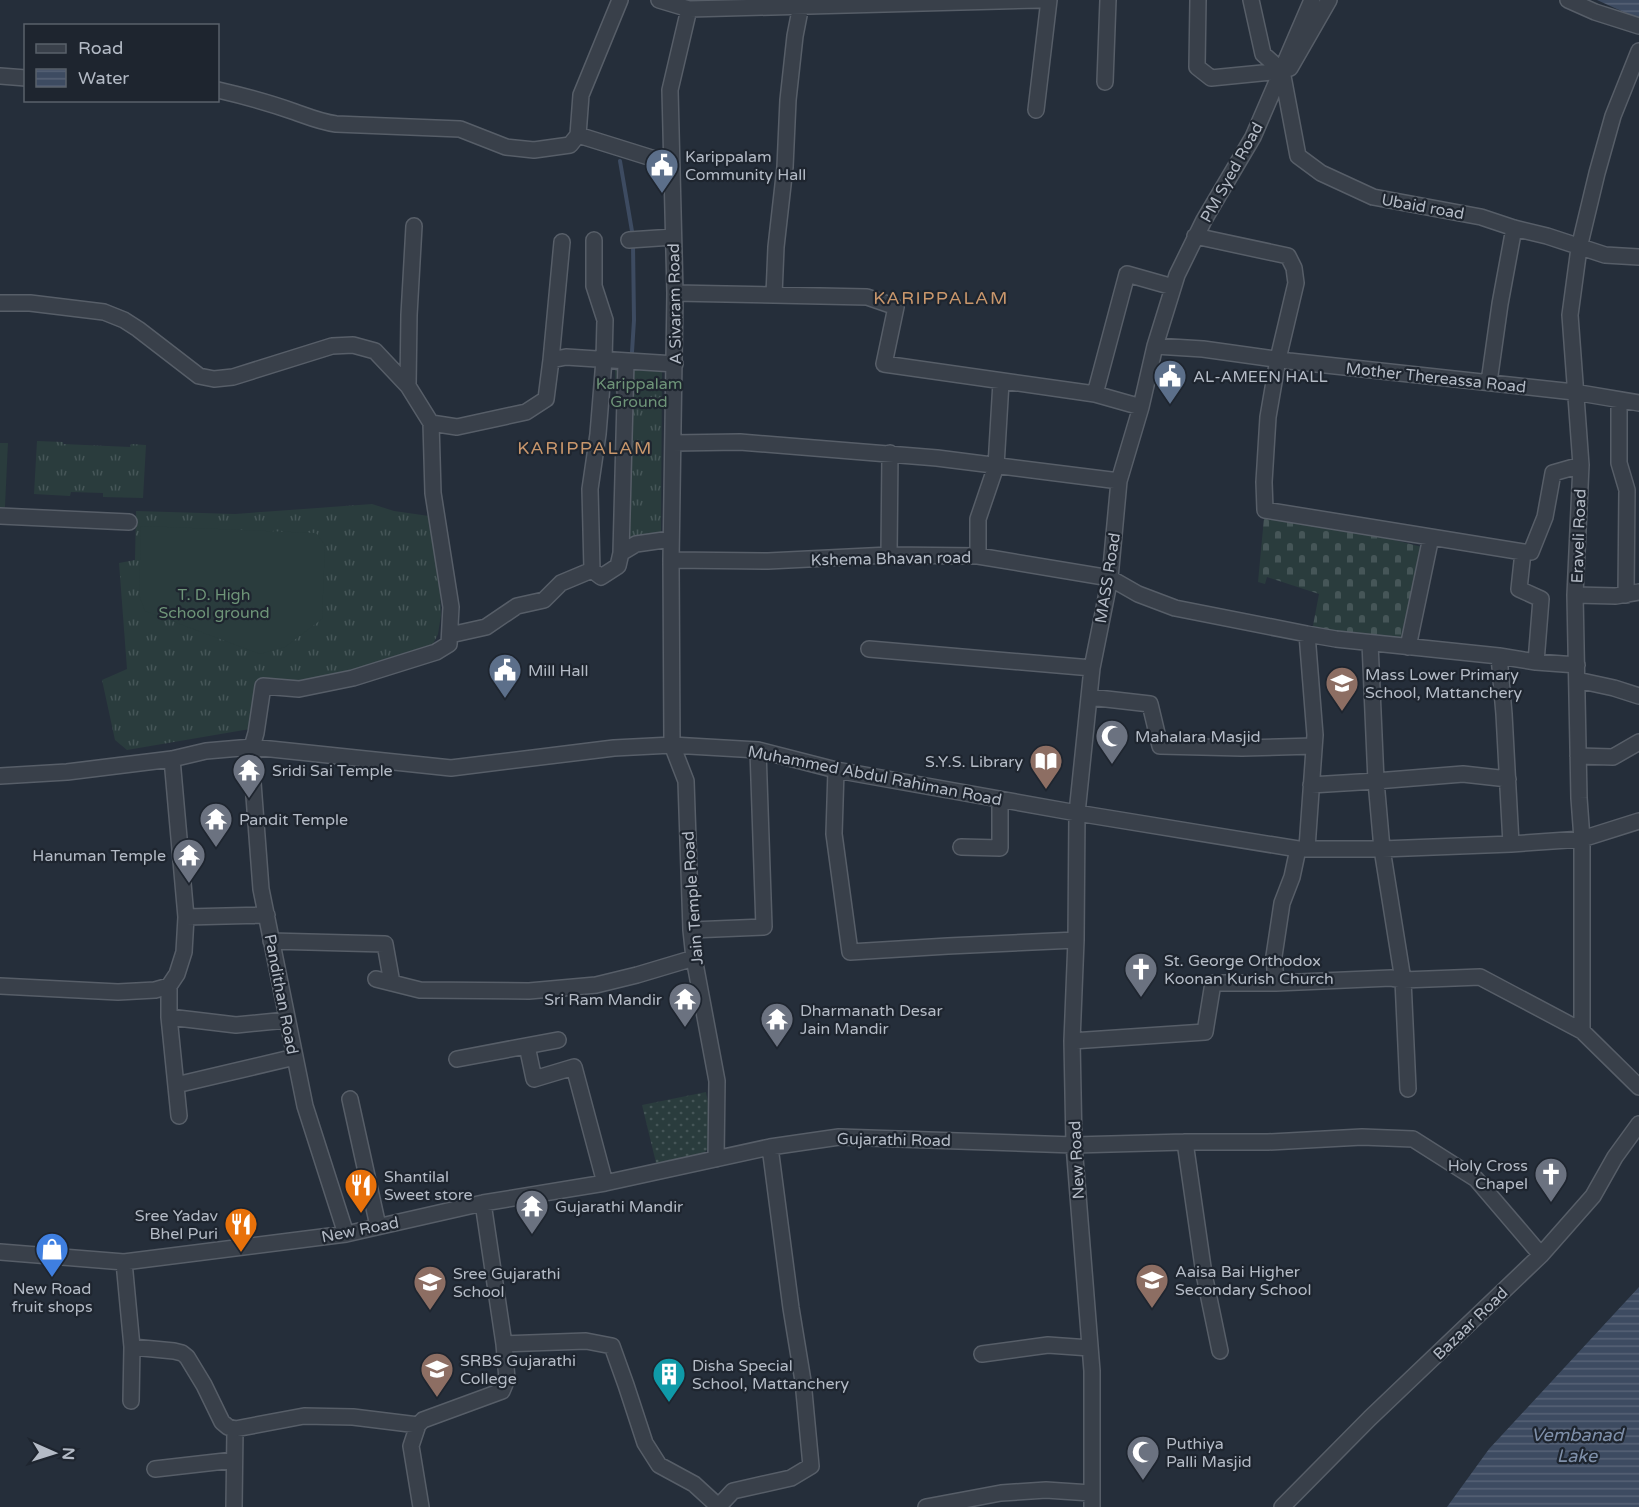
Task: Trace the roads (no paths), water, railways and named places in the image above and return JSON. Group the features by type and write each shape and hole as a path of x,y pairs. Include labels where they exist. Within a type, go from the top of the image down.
{"street":[{"path":"219,90 264,102 321,122 460,129 506,147 534,150 570,145 578,135 581,95 620,0"},
{"path":"659,0 688,9 802,2 1039,0"},
{"path":"1036,110 1048,0"},
{"path":"1105,82 1108,0"},
{"path":"1198,0 1197,67 1210,78 1282,71 1290,68 1329,0"},
{"path":"1251,0 1263,54 1282,71"},
{"name":"PM Syed Road","path":"1155,346 1177,275 1195,236 1253,137 1312,0"},
{"path":"1568,0 1639,27"},
{"path":"774,295 776,247 785,167 788,100 795,36 802,2"},
{"name":"A Sivaram Road","path":"672,746 671,539 675,293 670,90 688,9"},
{"name":"Eraveli Road","path":"1582,1031 1582,839 1579,798 1575,596 1581,465 1570,315 1579,248 1597,173 1613,116 1639,51"},
{"name":"Ubaid road","path":"1282,71 1298,156 1321,173 1373,197 1481,217 1605,255 1639,257"},
{"path":"0,76 24,78"},
{"path":"1624,88 1639,94"},
{"path":"578,135 671,164"},
{"path":"408,386 414,226"},
{"path":"1489,382 1514,228"},
{"path":"1195,236 1288,256 1294,268 1296,283 1278,359 1268,417 1264,482 1265,510 1531,552 1545,517 1553,473 1581,465"},
{"path":"633,240 673,237"},
{"path":"592,570 591,489 604,360 604,320 594,286 594,240"},
{"path":"431,423 457,427 526,412 546,399 562,242"},
{"path":"1095,394 1127,274 1173,287"},
{"path":"675,293 867,297 896,307 884,364 1095,394 1141,407"},
{"path":"0,303 30,303 104,312 138,329 199,376 214,379 233,377 332,346 353,345 375,351 408,386 431,423 433,493 451,607 450,635 486,627 517,606 544,600 561,583 592,570"},
{"name":"Mother Thereassa Road","path":"1155,346 1203,349 1574,392 1639,403"},
{"name":"MASS Road","path":"1077,813 1092,668 1110,578 1119,481 1141,407 1155,346"},
{"path":"550,360 566,357 675,364"},
{"path":"592,570 602,577 618,566 621,553 626,361"},
{"path":"978,556 978,519 996,466 1001,382"},
{"path":"1575,596 1632,594 1627,490 1619,463 1619,400"},
{"path":"673,443 740,442 890,453 1119,481"},
{"path":"889,555 890,453"},
{"path":"0,516 129,522"},
{"path":"1408,647 1431,537"},
{"path":"621,553 636,544 671,539"},
{"path":"1523,552 1519,589 1541,598 1536,662"},
{"name":"Kshema Bhavan road","path":"671,560 768,561 889,555 978,556 1110,578"},
{"path":"1110,578 1138,594 1175,608 1307,634 1536,662 1577,672 1639,696"},
{"path":"1276,983 1274,956 1282,903 1303,848 1311,785 1315,735 1307,634"},
{"name":"Pandithan Road","path":"346,1234 305,1106 271,941 261,889 252,747 263,686 299,689 353,678 436,652 449,645 450,635"},
{"path":"1370,643 1376,782 1382,849 1403,980 1408,1089"},
{"path":"869,649 1092,668"},
{"path":"1499,656 1511,844"},
{"path":"1089,697 1150,704 1160,746 1242,748 1314,746"},
{"path":"1578,756 1613,756 1639,742"},
{"name":"Muhammed Abdul Rahiman Road","path":"0,776 66,772 172,759 206,751 252,747 451,768 614,748 672,746 758,750 836,770 1077,813 1303,848 1382,849 1582,839 1639,821"},
{"name":"Jain Temple Road","path":"672,746 686,781 691,930 717,1081 716,1159"},
{"path":"691,930 764,927 758,750"},
{"path":"172,759 186,917 184,952 177,974 169,986 179,1116"},
{"path":"836,770 834,834 850,952 1077,940"},
{"path":"1311,785 1463,774 1508,778"},
{"path":"962,847 1000,848 1000,799"},
{"name":"New Road","path":"1077,813 1077,940 1072,1041 1074,1145 1092,1371 1091,1500"},
{"path":"186,917 267,915"},
{"path":"271,941 385,944 392,982"},
{"path":"376,979 420,990 540,990 596,985 694,958"},
{"path":"1072,1041 1205,1032 1213,983 1480,977 1582,1031 1639,1087"},
{"path":"0,986 118,992 155,990 169,986"},
{"path":"170,1017 236,1025 287,1020"},
{"path":"457,1059 558,1040"},
{"path":"526,1046 534,1079 574,1067 605,1182"},
{"path":"176,1085 295,1057"},
{"path":"350,1099 378,1226"},
{"name":"Bazaar Road","path":"1282,1507 1370,1418 1541,1255 1593,1196 1615,1157 1639,1124"},
{"name":"Gujarathi Road","path":"716,1159 770,1147 839,1137 1074,1145 1185,1142 1268,1143 1362,1137 1413,1139 1476,1179 1541,1255"},
{"path":"1185,1142 1204,1274 1220,1351"},
{"path":"504,1344 586,1341 612,1346 645,1443 659,1465 694,1484 718,1506 733,1491 790,1478 811,1467 803,1381 770,1147"},
{"name":"New Road","path":"0,1252 124,1262 346,1234 483,1203 605,1182 716,1159"},
{"path":"422,1507 411,1446 418,1425 423,1420 502,1391 507,1379 483,1203"},
{"path":"124,1262 132,1347 131,1401"},
{"path":"982,1354 1048,1345 1090,1348"},
{"path":"132,1347 182,1353 187,1357 204,1385 222,1422 235,1429 304,1416 353,1416 418,1425"},
{"path":"234,1507 235,1429"},
{"path":"155,1469 234,1460"},
{"path":"926,1507 1001,1493 1046,1490 1091,1500"}],"water":[{"path":"1597,0 1639,0 1639,19"},
{"name":"Vembanad Lake","path":"1639,1287 1639,1507 1447,1507 1489,1449"}],"waterway":[{"path":"620,161 633,237"},
{"path":"632,352 633,244"}],"place":[{"name":"Karippalam Community Hall","path":"662,194"},
{"name":"AL-AMEEN HALL","path":"1170,405"},
{"name":"Mill Hall","path":"505,699"},
{"name":"Mass Lower Primary School, Mattanchery","path":"1342,712"},
{"name":"Mahalara Masjid","path":"1112,765"},
{"name":"S.Y.S. Library","path":"1046,790"},
{"name":"Sridi Sai Temple","path":"249,799"},
{"name":"Pandit Temple","path":"216,848"},
{"name":"Hanuman Temple","path":"189,884"},
{"name":"St. George Orthodox Koonan Kurish Church","path":"1141,998"},
{"name":"Sri Ram Mandir","path":"685,1028"},
{"name":"Dharmanath Desar Jain Mandir","path":"777,1048"},
{"name":"Holy Cross Chapel","path":"1551,1203"},
{"name":"Shantilal Sweet store","path":"361,1214"},
{"name":"Gujarathi Mandir","path":"532,1235"},
{"name":"Sree Yadav Bhel Puri","path":"241,1253"},
{"name":"New Road fruit shops","path":"52,1278"},
{"name":"Aaisa Bai Higher Secondary School","path":"1152,1309"},
{"name":"Sree Gujarathi School","path":"430,1311"},
{"name":"SRBS Gujarathi College","path":"437,1398"},
{"name":"Disha Special School, Mattanchery","path":"669,1403"},
{"name":"Puthiya Palli Masjid","path":"1143,1481"}],"district":[{"name":"KARIPPALAM","path":"941,298"},
{"name":"KARIPPALAM","path":"585,448"}],"park label":[{"name":"Karippalam Ground","path":"639,392"},
{"name":"T. D. High School ground","path":"214,603"}]}
